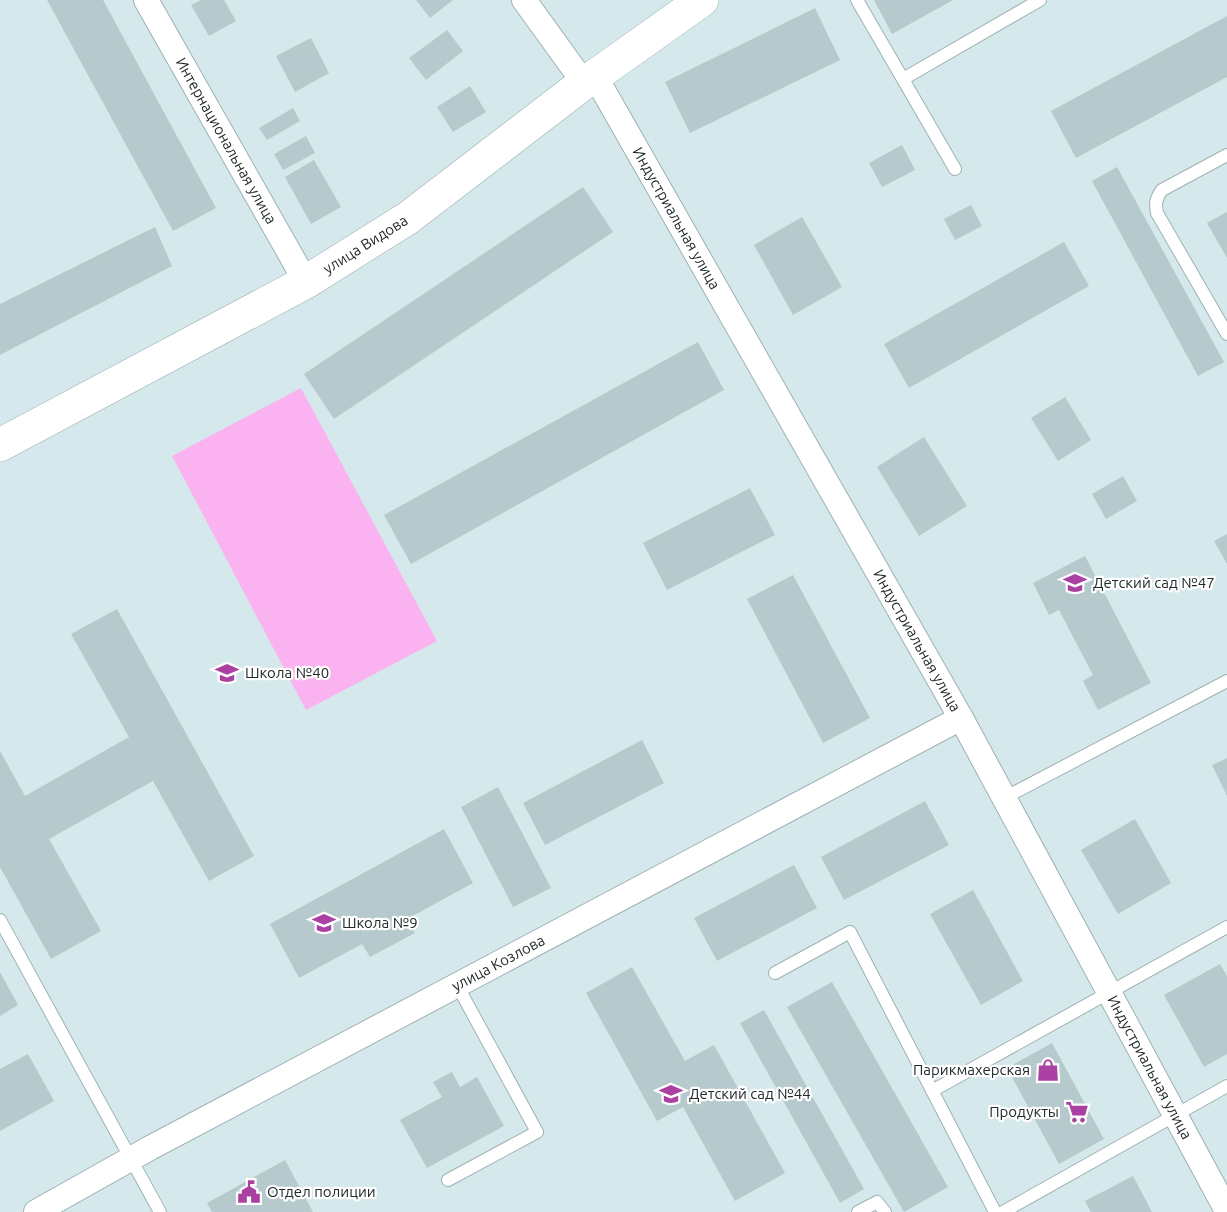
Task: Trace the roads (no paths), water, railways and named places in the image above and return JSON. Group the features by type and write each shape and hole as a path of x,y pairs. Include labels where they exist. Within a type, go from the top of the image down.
{"street":[{"name":"Интернациональная улица","path":"146,0 306,282"},
{"name":"Индустриальная улица","path":"524,0 589,80 961,718 1227,1210"},
{"name":"улица Видова","path":"0,445 306,282 408,218 589,80 702,0"},
{"name":"улица Козлова","path":"36,1212 131,1159 961,718"}],"lane":[{"path":"856,0 955,169"},
{"path":"903,79 1040,0"},
{"path":"1227,155 1162,190 1155,205 1157,213 1227,334"},
{"path":"1004,798 1227,681"},
{"path":"0,920 160,1212"},
{"path":"932,1091 1227,927"},
{"path":"775,973 850,932 995,1212"},
{"path":"448,1180 537,1132 457,985"},
{"path":"1003,1212 1227,1086"},
{"path":"858,1212 877,1202 885,1212"}],"place":[{"name":"Детский сад №47","path":"1075,583"},
{"name":"Школа №40","path":"227,673"},
{"name":"Школа №9","path":"324,923"},
{"name":"Парикмахерская","path":"1048,1070"},
{"name":"Детский сад №44","path":"671,1094"},
{"name":"Продукты","path":"1077,1112"},
{"name":"Отдел полиции","path":"249,1192"}]}
